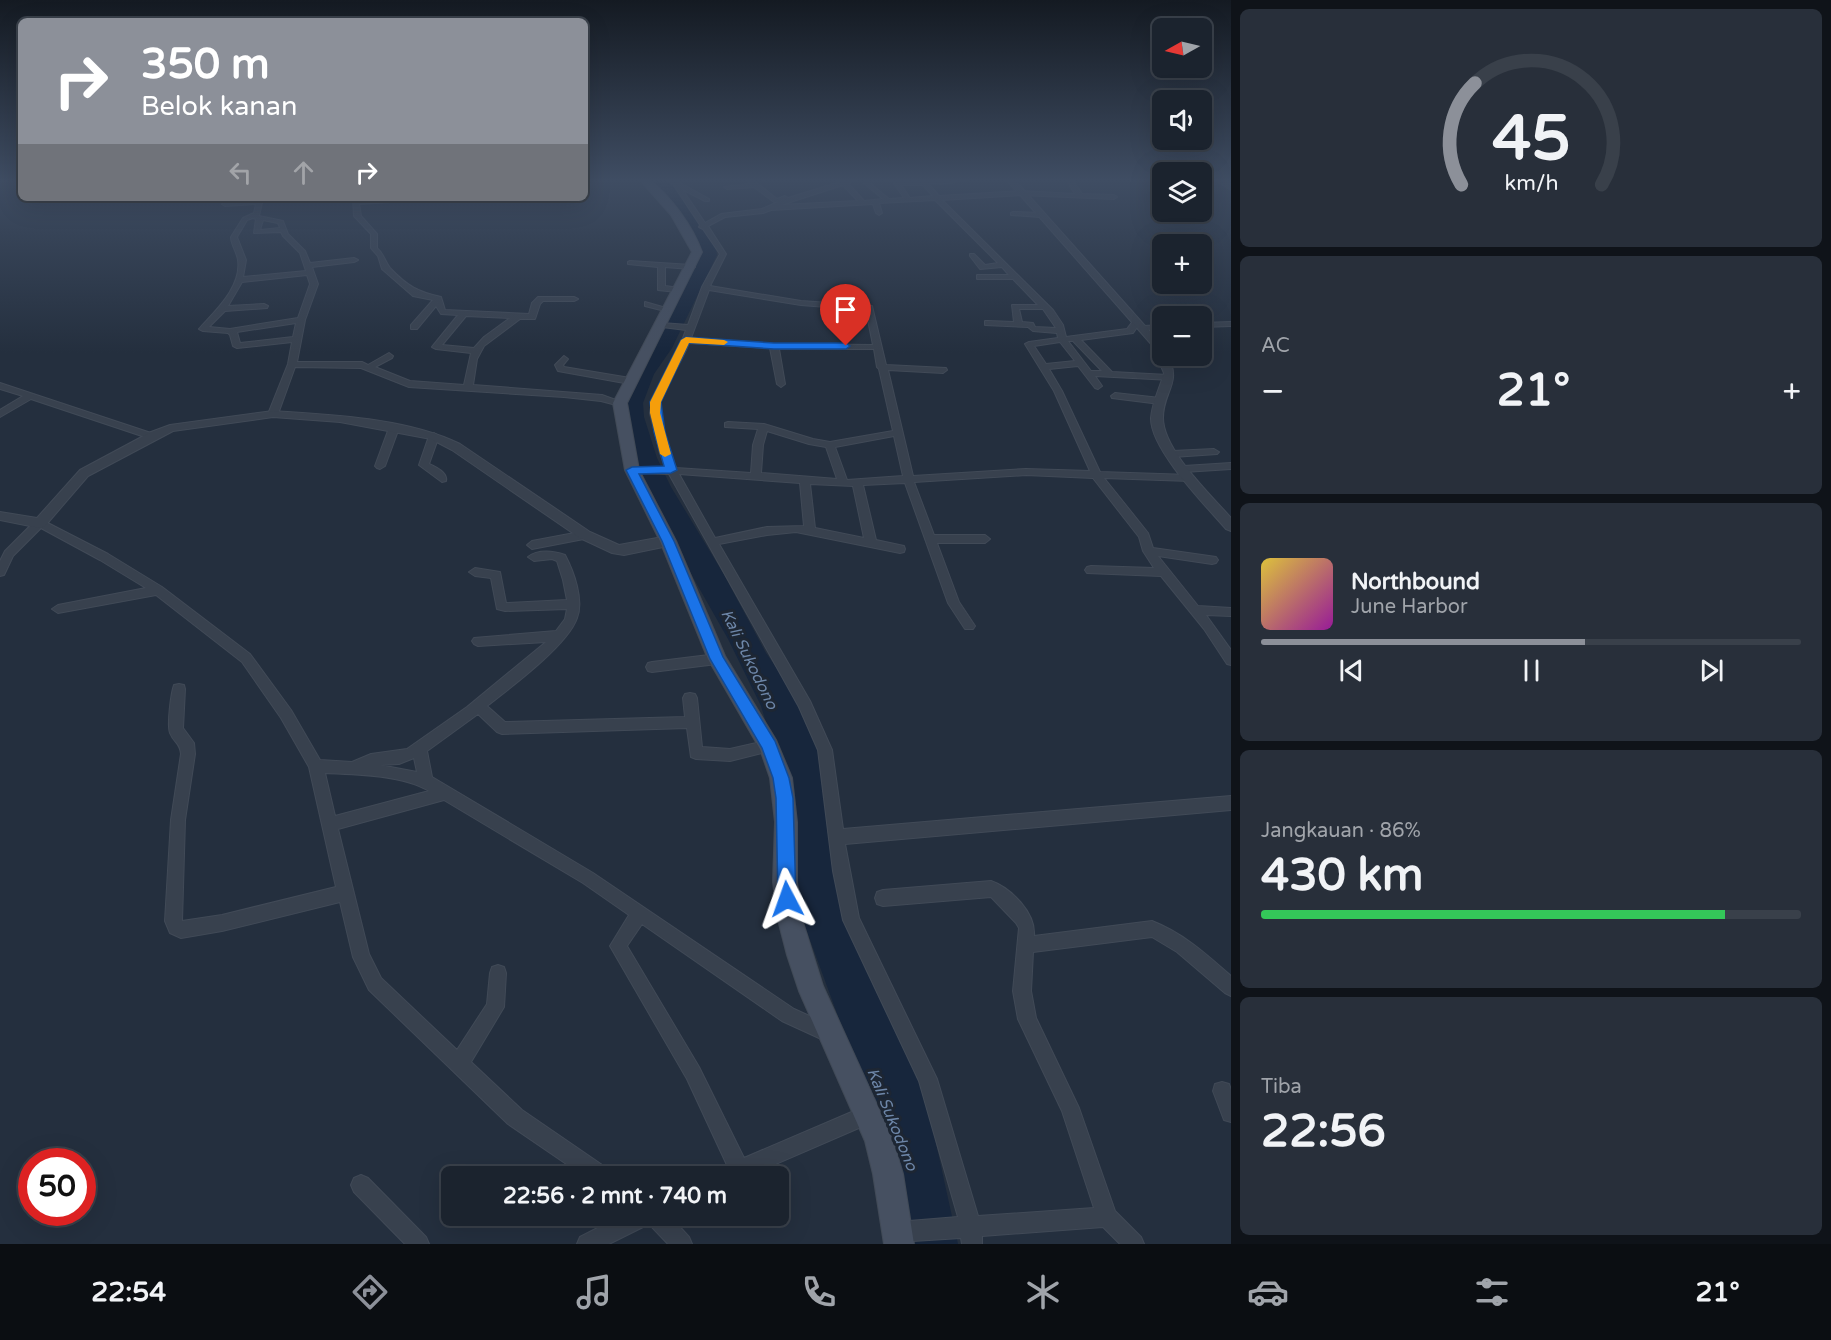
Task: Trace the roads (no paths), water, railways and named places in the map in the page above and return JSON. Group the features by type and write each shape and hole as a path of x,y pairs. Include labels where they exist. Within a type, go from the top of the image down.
{"main road":[{"path":"689,237 696,248 697,255 677,290 663,325 630,381 620,403 633,470 668,541 717,659 769,746 781,778 785,798 785,882 789,916 799,955 831,1034 879,1140 900,1236"}],"street":[{"path":"234,237 242,260 239,280 223,309 203,329 230,331 301,320"},
{"path":"274,412 292,364 301,320 314,284 303,252 286,237"},
{"path":"374,237 374,248 381,255 385,267 416,294 438,299"},
{"path":"710,237 723,254 706,287 688,328 686,340 656,402 659,432 668,470 805,705 825,750 841,871 851,920 928,1079 969,1234"},
{"path":"975,237 1045,307 1059,325 1060,335 1098,386"},
{"path":"1060,237 1140,326 1167,366 1168,378 1157,409 1158,429 1187,473 1225,512 1231,526"},
{"path":"972,255 983,267 1004,266"},
{"path":"284,284 310,273 354,260"},
{"path":"630,263 691,267"},
{"path":"662,265 661,288 677,290"},
{"path":"239,280 310,273"},
{"path":"980,277 1015,277"},
{"path":"706,287 801,303 869,308 876,347 909,481 954,603 969,626"},
{"path":"438,299 442,311 517,317 532,317 536,303 541,298 574,299"},
{"path":"1011,298 1036,298"},
{"path":"414,327 438,299"},
{"path":"648,304 669,310"},
{"path":"223,309 264,306"},
{"path":"1018,324 1015,307 1045,307"},
{"path":"463,314 436,346 474,351"},
{"path":"468,388 474,351 489,334 517,317"},
{"path":"988,322 1030,325 1033,329 1075,338 1132,331 1140,326 1152,327"},
{"path":"1212,325 1231,324"},
{"path":"663,325 688,328"},
{"path":"230,331 234,334 237,346 298,339"},
{"path":"1060,335 1029,344 1059,391 1097,476 1144,536 1149,551 1231,660"},
{"path":"1075,338 1109,374"},
{"path":"686,340 774,346 876,347"},
{"path":"774,346 781,384"},
{"path":"370,367 389,356"},
{"path":"564,359 559,365 561,369 630,381"},
{"path":"1043,367 1081,363"},
{"path":"292,364 362,365 410,384 590,397 620,403"},
{"path":"881,367 943,370"},
{"path":"1089,373 1168,378"},
{"path":"0,386 151,436"},
{"path":"0,414 30,396"},
{"path":"1115,396 1160,401"},
{"path":"0,572 4,554 40,523 84,473 170,428 274,412 340,419 434,436 456,447 585,535 617,550 668,541"},
{"path":"728,425 764,427 812,442 830,445 896,433"},
{"path":"756,476 758,445 764,427"},
{"path":"380,466 394,428"},
{"path":"434,436 424,465 436,471 442,478"},
{"path":"830,445 843,483"},
{"path":"1173,454 1214,452"},
{"path":"633,470 668,470 857,483 1026,472 1097,476 1187,473 1231,466"},
{"path":"805,480 810,529"},
{"path":"857,483 871,543"},
{"path":"0,516 40,523 104,557 158,590 246,658 266,684 316,766 361,957 375,984 515,1117 586,1166"},
{"path":"712,542 765,532 810,529 900,549"},
{"path":"532,545 585,535"},
{"path":"930,539 985,539"},
{"path":"1149,551 1212,560"},
{"path":"316,766 355,767 375,758 410,754 478,706 559,636 573,618 568,575 561,558 553,555 534,557"},
{"path":"1091,570 1164,572"},
{"path":"475,572 496,575 501,606 573,604"},
{"path":"58,609 158,590"},
{"path":"1195,610 1231,612"},
{"path":"478,640 559,636"},
{"path":"652,667 717,659"},
{"path":"179,689 176,728 187,743 188,754 178,820 173,921 176,927 181,930 222,923 345,893"},
{"path":"690,698 694,751 700,755 730,755 769,746"},
{"path":"478,706 502,728 693,722"},
{"path":"419,748 426,782"},
{"path":"355,767 362,771 404,775 426,782 588,878 788,1015 831,1034"},
{"path":"329,825 445,793"},
{"path":"838,837 1231,803"},
{"path":"883,898 991,889 997,891 1022,917 1027,927 1022,991 1028,1019 1070,1108 1107,1217 1134,1244"},
{"path":"639,914 618,946 693,1073 729,1166"},
{"path":"1027,945 1152,930 1160,932 1190,953 1231,987"},
{"path":"459,1064 495,1007 498,973"},
{"path":"1222,1091 1231,1113"},
{"path":"748,1166 868,1114"},
{"path":"361,1185 419,1244"},
{"path":"900,1236 969,1234 1107,1217"},
{"path":"587,1244 623,1226"},
{"path":"665,1226 682,1244"}],"water":[{"name":"Kali Sukodono","path":"688,237 708,237 716,249 717,255 672,348 654,374 643,403 644,417 657,458 671,487 723,573 766,653 804,707 825,763 840,901 920,1070 958,1244 909,1244 864,1087 799,910 786,789 761,706 728,639 648,498 626,432 626,391 699,252"}]}
